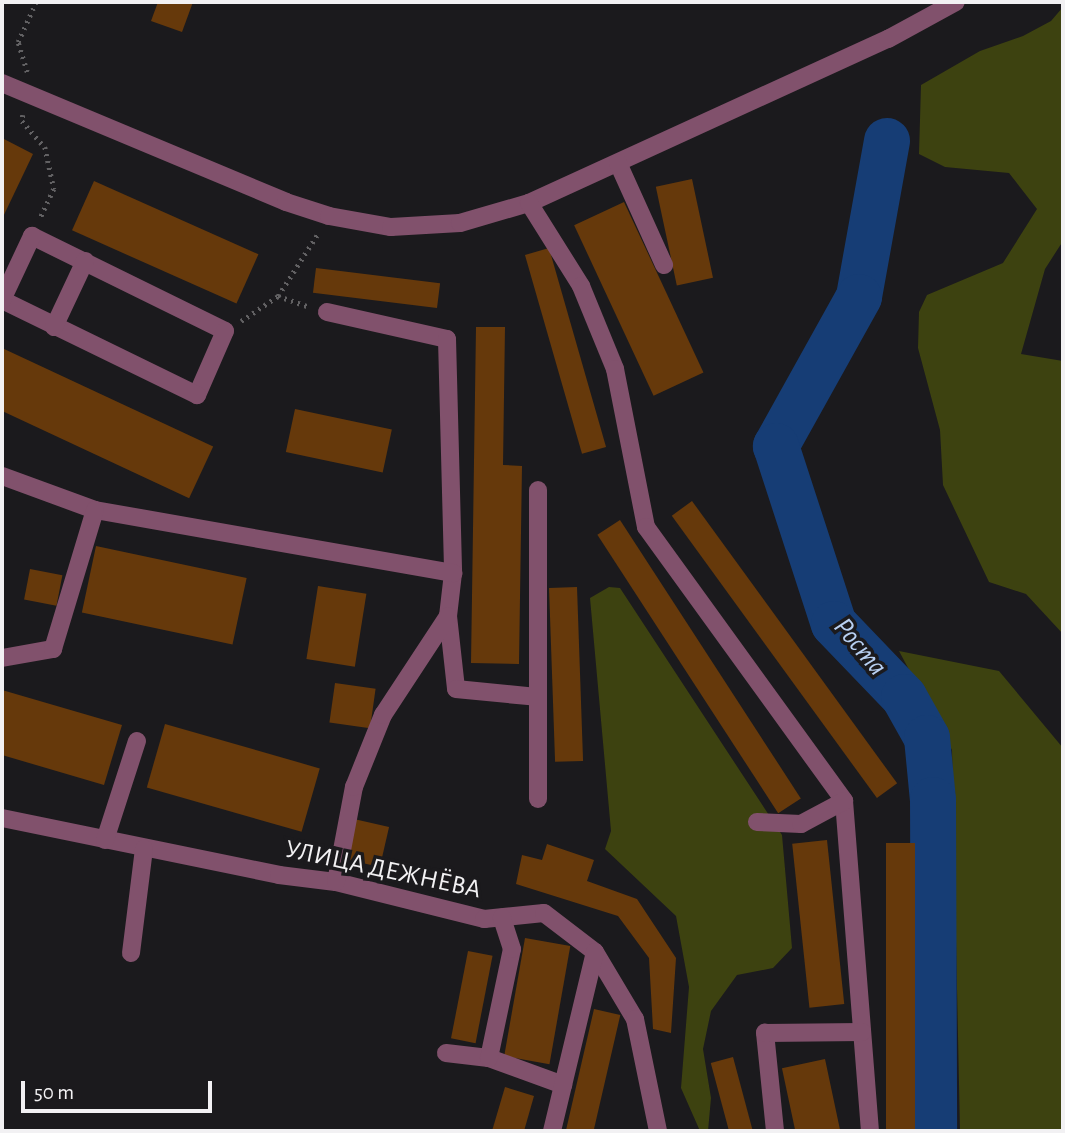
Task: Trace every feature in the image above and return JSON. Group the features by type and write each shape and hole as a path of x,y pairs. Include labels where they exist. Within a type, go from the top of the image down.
{"street":[{"path":"2,83 286,202 329,216 391,227 460,223 529,203 888,40 956,2"},
{"path":"618,163 664,265"},
{"path":"529,203 581,286 615,369 646,527 844,802 870,1131"},
{"path":"32,236 85,261 225,331 197,395 2,300 32,236"},
{"path":"54,327 85,261"},
{"path":"327,312 447,339 453,573 448,616 457,689 537,697"},
{"path":"2,476 94,510 453,573"},
{"path":"538,490 538,799"},
{"path":"2,658 53,649 94,510"},
{"path":"336,882 354,787 383,715 416,659 448,616"},
{"path":"105,841 137,741"},
{"path":"757,822 801,824 844,802"},
{"name":"УЛИЦА ДЕЖНЁВА","path":"2,818 279,875 336,882 484,919 544,914 595,952 635,1019 656,1127"},
{"path":"131,953 144,849"},
{"path":"489,1058 512,949 502,918"},
{"path":"552,1131 595,952"},
{"path":"775,1131 765,1033 862,1032"},
{"path":"446,1053 489,1058 563,1085"}],"path":[{"path":"225,331 278,296 329,216"},
{"path":"278,296 327,312"}],"green space":[{"path":"1063,7 1063,241 1045,269 1021,354 1063,361 1063,634 1026,594 989,582 943,485 940,430 918,348 919,312 927,295 1003,263 1037,209 1009,173 945,167 919,154 921,85 980,51 1023,36 1051,21"},
{"path":"609,587 620,588 782,835 792,948 773,968 737,975 711,1011 703,1049 711,1098 708,1131 700,1131 681,1088 689,987 676,916 605,849 611,831 590,598"},
{"path":"899,651 999,671 1063,748 1063,1131 960,1131 952,750"}],"building":[{"path":"158,2 193,2 182,32 151,21"},
{"path":"2,138 33,154 2,219"},
{"path":"692,179 713,278 677,285 656,187"},
{"path":"94,181 258,254 236,304 72,230"},
{"path":"624,202 703,372 654,396 574,225"},
{"path":"549,248 606,447 582,454 525,255"},
{"path":"316,268 440,283 437,308 313,293"},
{"path":"476,327 505,327 503,465 522,466 519,664 471,663"},
{"path":"2,348 213,446 189,498 2,411"},
{"path":"295,409 392,430 383,473 286,452"},
{"path":"692,501 897,783 877,798 672,516"},
{"path":"620,520 801,798 778,813 597,535"},
{"path":"96,546 247,578 232,645 82,613"},
{"path":"30,569 62,575 56,606 24,599"},
{"path":"318,586 366,594 355,667 306,659"},
{"path":"577,587 583,761 555,762 549,588"},
{"path":"335,683 376,689 370,728 329,723"},
{"path":"2,690 122,725 104,785 2,755"},
{"path":"165,724 320,768 302,832 147,787"},
{"path":"354,819 389,827 380,867 345,859"},
{"path":"827,840 844,1004 809,1008 792,844"},
{"path":"886,843 915,843 915,1131 886,1131"},
{"path":"547,844 594,860 587,881 637,899 676,958 671,1033 653,1029 649,958 618,916 516,884 522,855 542,860"},
{"path":"525,938 570,946 549,1064 504,1056"},
{"path":"468,951 493,956 476,1043 451,1038"},
{"path":"594,1009 620,1015 594,1131 566,1131"},
{"path":"733,1057 753,1131 729,1131 711,1063"},
{"path":"825,1059 840,1131 795,1131 782,1068"},
{"path":"505,1087 534,1096 524,1131 492,1131"}],"waterway":[{"name":"Роста","path":"887,141 859,297 776,446 834,624 904,697 927,738 933,800 934,1131"}]}
